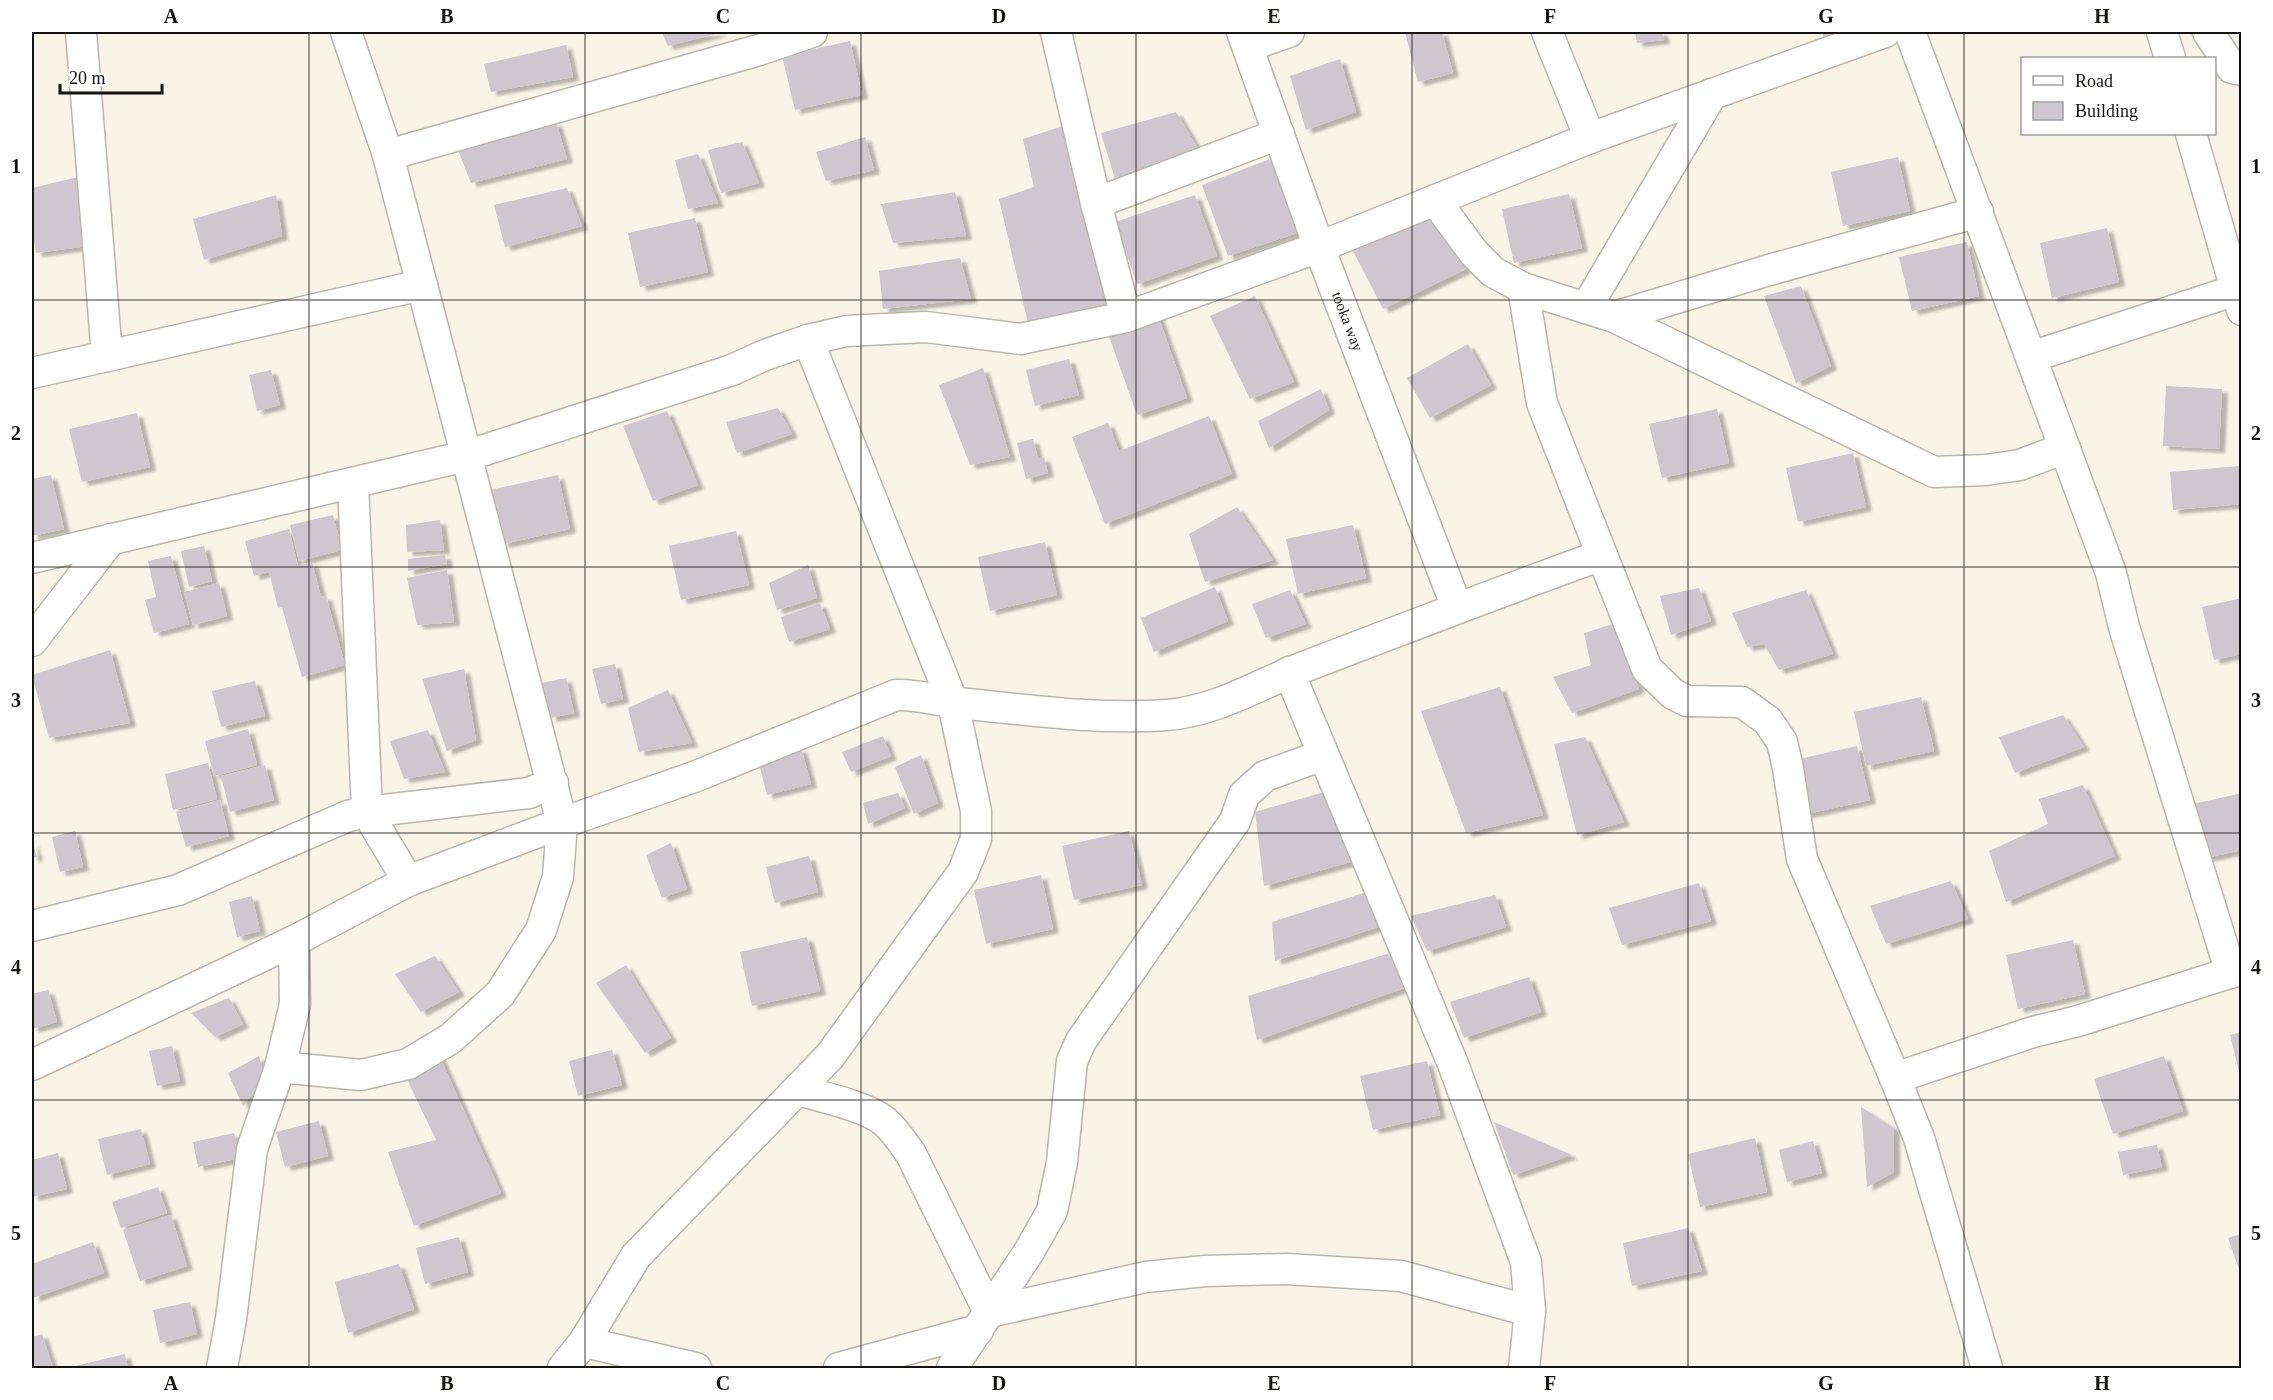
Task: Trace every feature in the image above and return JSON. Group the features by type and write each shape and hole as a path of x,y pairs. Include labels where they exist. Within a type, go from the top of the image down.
{"street":[{"path":"81,32 107,356"},
{"path":"280,1066 362,1075 408,1064 450,1039 500,994 541,930 558,877 562,823 388,155 349,32"},
{"path":"388,155 759,50 812,32"},
{"path":"1056,32 1096,203 1126,317"},
{"path":"1245,39 1289,32"},
{"path":"1547,32 1590,138"},
{"path":"32,558 466,456 732,370 765,355 808,340 846,332 926,327 1020,339 1126,317 1319,247 1590,138 1885,32"},
{"path":"1895,1078 2033,1032 2078,1021 2236,971 2124,627 2112,573 1910,32"},
{"path":"2162,32 2170,57"},
{"path":"2208,32 2232,68 2241,70"},
{"name":"tooka way","path":"1245,39 1319,247 1457,608"},
{"path":"1586,308 1712,94"},
{"path":"1096,203 1279,134"},
{"path":"2031,357 2239,300 2192,135"},
{"path":"1435,200 1474,254 1493,272 1523,288 1614,317 1934,472 1986,470 2020,465 2065,448"},
{"path":"1614,317 1780,267 1978,212"},
{"path":"32,373 422,285"},
{"path":"1523,288 1542,403 1647,669 1673,694 1687,701 1742,702 1768,721 1782,742 1802,859 1918,1138 1987,1368"},
{"path":"563,1368 584,1342 636,1256 830,1056 963,872 976,839 976,811 953,703 808,340"},
{"path":"353,483 367,812 408,881"},
{"path":"32,641 111,539"},
{"path":"32,1065 294,940 408,881 562,823 694,777 896,695 908,694 953,703 1103,717 1169,715 1201,709 1232,698 1289,672 1602,555"},
{"path":"1289,672 1453,1064 1526,1262 1530,1311 1524,1368"},
{"path":"952,1368 1044,1229 1052,1211 1062,1162 1072,1061 1081,1041 1235,821 1244,795 1264,776 1323,755"},
{"path":"32,926 178,890 348,816 529,792 553,783"},
{"path":"222,1368 231,1319 252,1149 280,1066 295,1004 294,940"},
{"path":"798,1090 869,1112 883,1120 895,1133 911,1154 983,1321"},
{"path":"839,1368 983,1321 1146,1277 1205,1270 1286,1269 1401,1276 1530,1311"},
{"path":"584,1342 696,1368"}],"building":[{"path":"662,32 723,32 668,46"},
{"path":"1405,32 1442,32 1453,73 1418,82"},
{"path":"1635,32 1662,32 1664,40 1637,43"},
{"path":"1822,32 1837,32 1824,37"},
{"path":"850,41 862,95 795,110 782,56"},
{"path":"566,45 573,77 491,92 484,64"},
{"path":"1340,59 1356,112 1306,130 1290,76"},
{"path":"1176,112 1197,147 1115,179 1101,133"},
{"path":"556,122 567,159 471,183 458,150"},
{"path":"1063,126 1111,302 1028,323 999,199 1034,187 1023,139"},
{"path":"865,137 874,170 826,181 816,152"},
{"path":"742,142 759,183 721,193 708,150"},
{"path":"698,154 718,203 688,209 675,160"},
{"path":"1275,157 1300,232 1228,256 1202,185"},
{"path":"1898,157 1910,211 1843,226 1831,172"},
{"path":"78,177 88,246 36,253 32,225 32,188"},
{"path":"567,188 582,226 505,247 494,205"},
{"path":"955,192 966,236 893,243 881,204"},
{"path":"1569,194 1582,248 1514,263 1502,209"},
{"path":"276,195 282,236 204,260 193,219"},
{"path":"1195,195 1217,256 1137,284 1115,222"},
{"path":"1426,216 1466,269 1383,309 1351,247"},
{"path":"695,218 708,272 640,287 628,233"},
{"path":"2107,228 2119,282 2052,298 2040,243"},
{"path":"1967,242 1979,296 1912,311 1899,257"},
{"path":"960,258 971,299 883,309 879,271"},
{"path":"1801,286 1831,366 1796,383 1764,296"},
{"path":"1255,296 1294,382 1250,399 1210,316"},
{"path":"1156,310 1187,398 1137,415 1106,328"},
{"path":"1468,344 1491,385 1430,418 1407,378"},
{"path":"1069,359 1079,395 1035,406 1026,370"},
{"path":"983,368 1010,457 970,465 939,385"},
{"path":"271,370 280,405 257,411 249,375"},
{"path":"2166,386 2222,389 2219,449 2163,446"},
{"path":"1321,389 1329,410 1269,448 1258,421"},
{"path":"778,408 792,434 737,453 726,422"},
{"path":"1717,409 1729,463 1662,478 1649,424"},
{"path":"667,411 698,485 653,501 623,426"},
{"path":"137,413 150,467 82,482 69,429"},
{"path":"1209,416 1232,474 1105,524 1072,437 1108,423 1119,451"},
{"path":"1033,439 1038,459 1044,457 1048,473 1026,479 1017,443"},
{"path":"1853,453 1866,507 1798,522 1786,468"},
{"path":"2239,466 2242,504 2173,510 2170,472"},
{"path":"51,475 64,529 32,536 32,479"},
{"path":"558,475 570,529 503,544 490,490"},
{"path":"1237,507 1273,560 1205,582 1189,534"},
{"path":"333,515 342,550 299,561 290,525"},
{"path":"440,520 444,550 407,552 406,525"},
{"path":"1353,525 1366,578 1298,594 1286,539"},
{"path":"289,529 298,566 312,562 321,597 326,596 345,665 302,677 282,607 278,608 269,572 254,576 245,541"},
{"path":"736,531 749,585 681,600 669,546"},
{"path":"1045,542 1057,595 990,611 978,557"},
{"path":"204,546 212,581 189,587 181,551"},
{"path":"445,555 447,564 408,571 408,559"},
{"path":"171,556 189,624 154,633 145,600 156,597 148,561"},
{"path":"808,565 817,598 777,610 769,583"},
{"path":"447,570 454,622 417,625 407,578"},
{"path":"219,583 227,616 193,625 184,592"},
{"path":"1215,587 1228,621 1154,652 1141,618"},
{"path":"1699,588 1711,621 1671,635 1660,596"},
{"path":"1290,590 1306,624 1266,638 1252,604"},
{"path":"1806,590 1833,654 1779,670 1764,644 1747,647 1732,613"},
{"path":"2242,598 2242,654 2214,660 2202,607"},
{"path":"820,603 830,629 789,642 781,617"},
{"path":"1613,624 1639,689 1572,713 1553,677 1591,665 1584,633"},
{"path":"110,650 130,723 49,738 32,675"},
{"path":"615,664 623,699 601,704 592,669"},
{"path":"464,669 476,740 447,751 422,679"},
{"path":"566,678 574,713 551,718 542,683"},
{"path":"255,681 265,716 221,727 212,691"},
{"path":"1500,687 1543,815 1466,833 1421,711"},
{"path":"668,690 692,743 639,752 628,708"},
{"path":"1921,697 1934,751 1866,766 1854,712"},
{"path":"2063,715 2084,747 2015,773 1999,737"},
{"path":"248,729 257,765 214,776 205,741"},
{"path":"428,730 445,772 404,779 390,741"},
{"path":"883,736 891,756 851,772 842,752"},
{"path":"1585,737 1624,822 1577,835 1554,744"},
{"path":"1857,746 1870,800 1802,815 1790,761"},
{"path":"801,748 811,784 767,795 758,760"},
{"path":"921,755 938,803 914,814 895,767"},
{"path":"208,763 217,799 173,810 165,774"},
{"path":"265,765 274,800 230,812 221,776"},
{"path":"2083,785 2115,856 2006,902 1989,851 2048,824 2039,799"},
{"path":"1331,790 1358,860 1264,886 1255,812"},
{"path":"898,793 905,808 868,824 863,803"},
{"path":"2242,793 2242,850 2201,859 2189,805"},
{"path":"220,800 229,836 186,847 176,812"},
{"path":"75,831 83,867 60,872 52,837"},
{"path":"1129,831 1142,885 1074,900 1062,846"},
{"path":"32,840 37,857 32,858"},
{"path":"671,843 687,889 662,898 646,855"},
{"path":"809,856 818,892 775,903 766,867"},
{"path":"1041,875 1053,929 986,944 974,890"},
{"path":"1951,881 1968,919 1886,944 1870,906"},
{"path":"1699,883 1711,921 1622,945 1609,908"},
{"path":"1370,891 1384,925 1275,961 1272,922"},
{"path":"1495,895 1506,927 1427,951 1411,916"},
{"path":"252,896 260,931 237,937 229,902"},
{"path":"807,937 820,991 752,1006 740,952"},
{"path":"2073,940 2085,994 2018,1009 2006,955"},
{"path":"1397,951 1410,986 1257,1040 1248,996"},
{"path":"435,956 459,992 421,1012 395,974"},
{"path":"626,965 671,1038 645,1053 596,983"},
{"path":"1529,977 1541,1012 1464,1038 1450,1002"},
{"path":"48,990 57,1022 32,1029 32,994"},
{"path":"229,998 243,1024 215,1037 191,1013"},
{"path":"2242,1032 2242,1079 2241,1079 2230,1035"},
{"path":"172,1046 180,1081 157,1086 149,1051"},
{"path":"612,1050 622,1085 578,1096 569,1061"},
{"path":"438,1053 501,1193 414,1226 388,1152 436,1140 404,1073"},
{"path":"259,1056 265,1078 243,1106 228,1073"},
{"path":"2164,1056 2183,1111 2113,1134 2094,1079"},
{"path":"1427,1061 1440,1115 1373,1130 1360,1076"},
{"path":"1861,1107 1894,1128 1894,1172 1867,1187"},
{"path":"319,1121 328,1156 285,1167 276,1132"},
{"path":"1494,1122 1572,1155 1513,1175"},
{"path":"141,1129 150,1164 107,1175 98,1139"},
{"path":"234,1133 240,1158 198,1167 193,1142"},
{"path":"1755,1138 1767,1192 1700,1207 1688,1154"},
{"path":"1813,1141 1822,1173 1787,1182 1779,1150"},
{"path":"2157,1145 2162,1167 2123,1175 2118,1152"},
{"path":"58,1153 67,1189 32,1197 32,1160"},
{"path":"158,1187 167,1213 121,1228 112,1202"},
{"path":"171,1215 187,1266 140,1281 123,1230"},
{"path":"1688,1228 1702,1271 1632,1286 1623,1243"},
{"path":"2242,1234 2242,1275 2241,1275 2228,1238"},
{"path":"459,1237 468,1272 425,1284 416,1248"},
{"path":"93,1242 104,1273 33,1298 32,1264"},
{"path":"399,1264 414,1309 348,1333 335,1282"},
{"path":"190,1302 197,1334 160,1343 153,1310"},
{"path":"42,1334 53,1368 32,1368 32,1337"},
{"path":"125,1354 128,1368 67,1368"}]}
